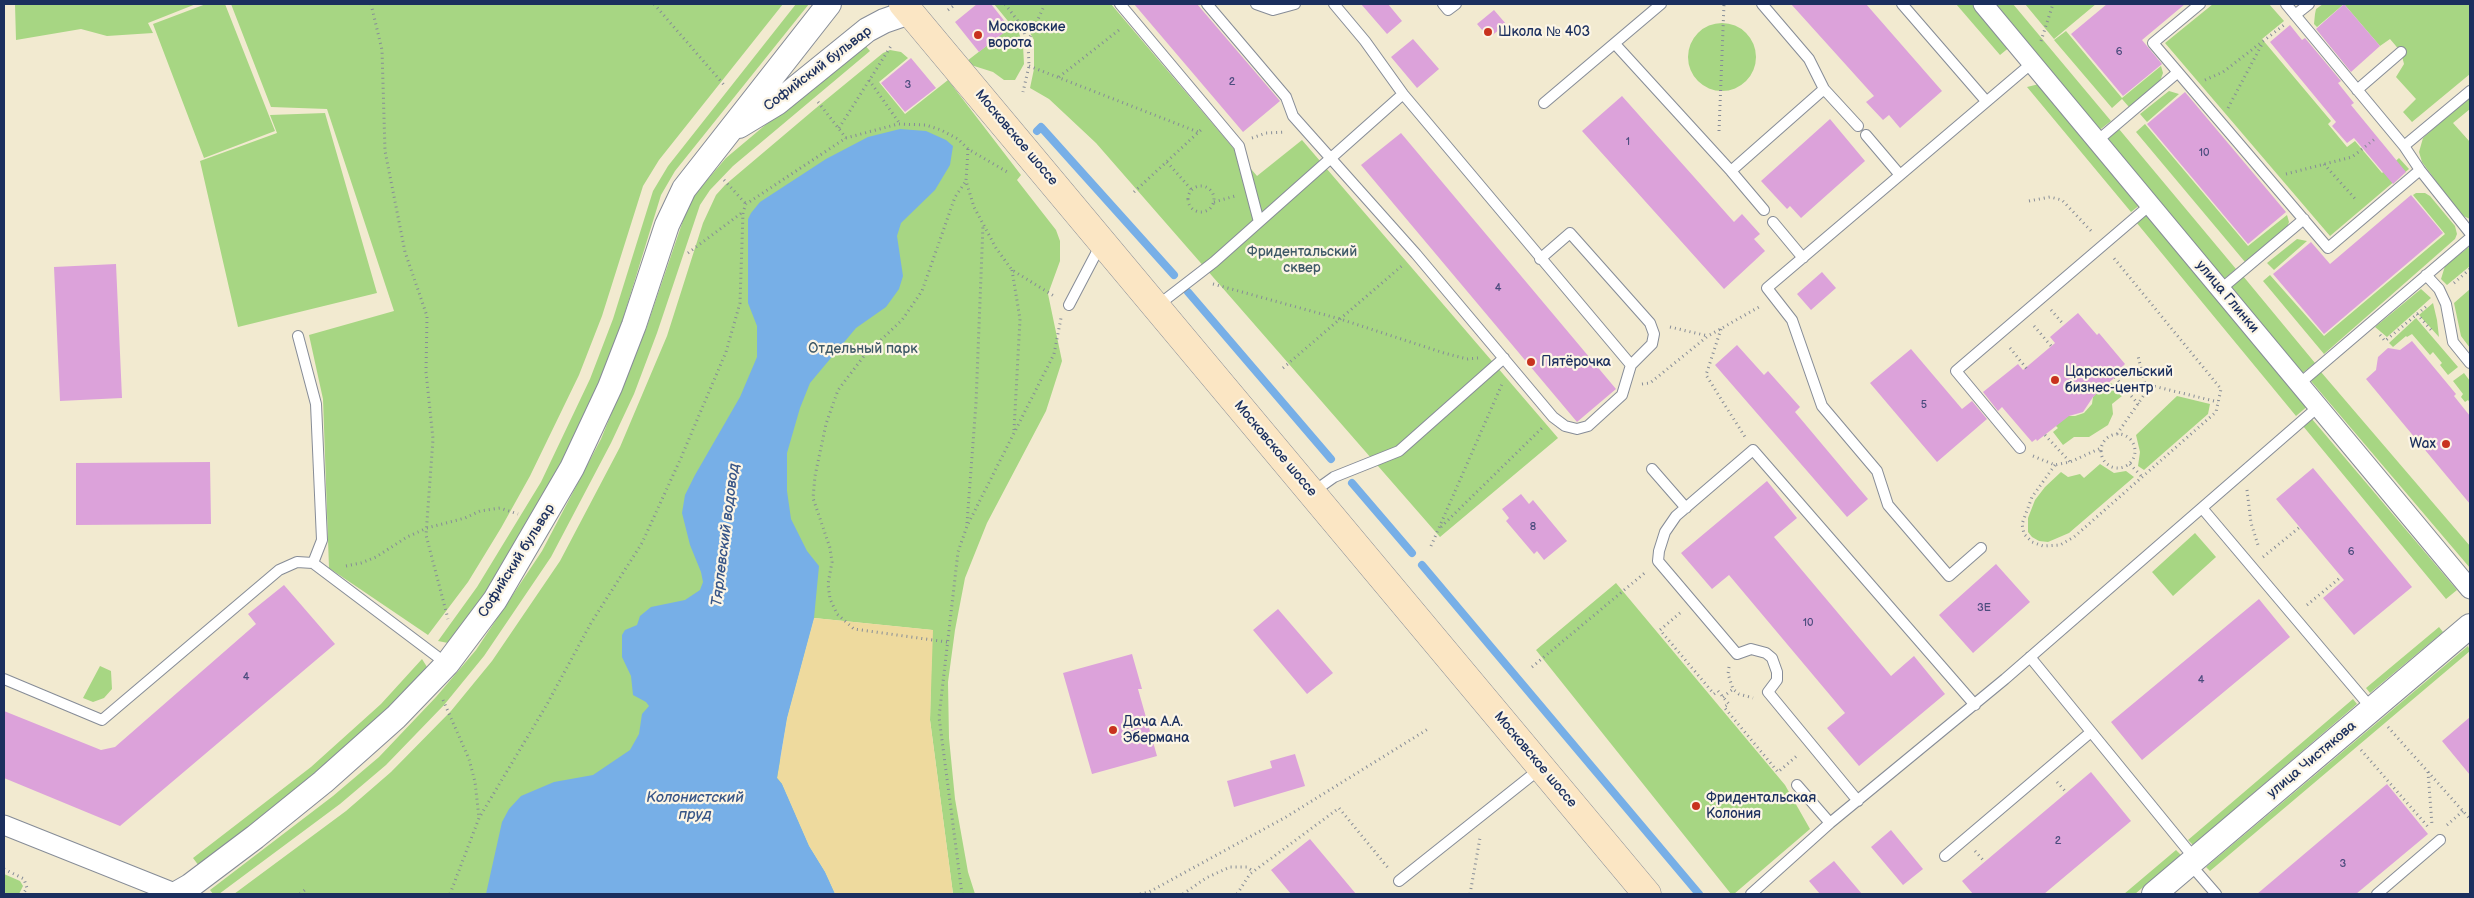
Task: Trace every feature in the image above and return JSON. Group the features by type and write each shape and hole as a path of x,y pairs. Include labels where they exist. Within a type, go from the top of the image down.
{"main road":[{"name":"Московское шоссе","path":"907,8 1648,894"}],"street":[{"name":"Софийский бульвар","path":"177,894 241,848 324,782 396,717 447,664 495,600 572,468 610,387 634,325 668,226 684,189 828,4"},
{"name":"улица Глинки","path":"1983,4 2470,589"},
{"name":"Софийский бульвар","path":"729,132 777,103 867,30 907,8"},
{"name":"улица Чистякова","path":"2154,894 2470,626"},
{"path":"4,825 177,894"}],"lane":[{"path":"1120,4 1238,144 1259,222"},
{"path":"1207,4 1286,97 1293,116 1416,254 1553,418 1565,426 1577,429 1588,426 1622,394 1631,365 1652,344 1654,334 1650,323 1570,232 1540,259"},
{"path":"1256,4 1273,10 1295,4"},
{"path":"1334,4 1403,94 1631,365"},
{"path":"1443,4 1448,10 1456,4"},
{"path":"1544,103 1661,4"},
{"path":"1762,4 1809,59 1824,89 1858,126"},
{"path":"1902,4 1986,101"},
{"path":"2200,4 2153,43 2328,248 2420,170"},
{"path":"2286,4 2404,146 2420,170 2470,233"},
{"path":"2295,15 2309,4"},
{"path":"1615,44 1731,170 1764,210"},
{"path":"2357,90 2401,52"},
{"path":"1981,548 1950,576 1888,504 1876,471 1822,406 1792,320 1767,288 2032,63"},
{"path":"2097,141 2177,73"},
{"path":"1731,170 1824,89"},
{"path":"2404,146 2470,91"},
{"path":"1156,306 1214,262 1403,94"},
{"path":"1866,135 1900,175"},
{"path":"2020,448 1956,371 2150,205"},
{"path":"2221,289 2304,219"},
{"path":"1773,222 1803,258"},
{"path":"2299,384 2470,238"},
{"path":"1069,305 1102,242"},
{"path":"2426,275 2441,294 2453,342 2470,363"},
{"path":"298,336 316,404 322,540 313,563"},
{"path":"1312,493 1334,477 1399,451 1507,361"},
{"path":"1751,894 1830,823 1974,705 2318,407"},
{"path":"1858,801 1768,692 1774,686 1777,672 1772,658 1766,653 1751,649 1737,654 1658,561 1665,532 1676,516 1753,450 1974,705"},
{"path":"1652,468 1686,508"},
{"path":"2202,508 2372,709"},
{"path":"4,679 102,720 279,570 297,562 313,563 447,664"},
{"path":"2030,657 2091,732 2216,894"},
{"path":"1945,856 2091,732"},
{"path":"1399,881 1541,767"},
{"path":"1797,785 1830,823"},
{"path":"2377,894 2440,840"}],"path":[{"path":"371,4 382,50 385,151 406,252 427,316 426,372 433,440 426,535 448,619"},
{"path":"654,4 725,86"},
{"path":"948,10 956,4"},
{"path":"1005,4 1021,25 1028,41 1029,66 1023,92"},
{"path":"1028,41 1045,4"},
{"path":"1717,156 1724,4"},
{"path":"2045,32 2053,4"},
{"path":"2189,86 2223,72 2262,44 2295,15"},
{"path":"1058,77 1133,20"},
{"path":"839,128 893,42"},
{"path":"2221,122 2262,44"},
{"path":"1029,66 1198,132"},
{"path":"869,80 901,124"},
{"path":"818,102 846,138"},
{"path":"1134,192 1198,132 1216,118"},
{"path":"450,894 479,818 546,706 591,623 642,544 680,460 726,352 740,302 743,212 746,204 846,138 901,124 926,125 941,130 958,139 968,150 1015,177"},
{"path":"2269,178 2352,157 2388,128"},
{"path":"1238,144 1276,131 1312,138"},
{"path":"968,150 966,182 974,207 983,225 1012,270 1020,319 1020,368 1014,433"},
{"path":"1167,162 1191,189"},
{"path":"2324,164 2368,214"},
{"path":"724,180 746,204"},
{"path":"948,642 854,629 836,614 830,599 828,584 832,562 830,548 813,498 814,476 826,424 838,390 864,356 902,320 922,291 955,198 966,182"},
{"path":"1198,186 1210,190 1214,196 1210,209 1201,212 1192,210 1187,198 1191,189 1198,186"},
{"path":"2028,202 2050,197 2062,200 2073,209 2220,389 2216,412 2074,537 2060,545 2044,546 2032,542 2024,534 2022,524 2032,497 2055,465"},
{"path":"688,254 743,212"},
{"path":"967,526 976,403 983,225"},
{"path":"1283,368 1416,254"},
{"path":"962,894 939,717 958,552 967,526 1054,354 1059,321 1069,305 1012,270"},
{"path":"2369,324 2385,341 2470,270"},
{"path":"1212,284 1340,319 1451,355 1507,361 1431,546"},
{"path":"1626,385 1650,383 1708,336 1775,298"},
{"path":"2057,317 2064,325"},
{"path":"1650,323 1708,336"},
{"path":"1721,329 1706,375 1753,450"},
{"path":"2046,341 2052,346"},
{"path":"2020,448 2041,461 2055,465 2070,462 2101,448 2107,438 2116,434 2144,395 2145,384 2138,356"},
{"path":"2021,362 2027,368"},
{"path":"2115,377 2138,405"},
{"path":"2145,384 2218,402"},
{"path":"1438,529 1543,428"},
{"path":"2101,448 2102,458 2110,466 2120,469 2130,464 2135,455 2134,444 2127,436 2116,434"},
{"path":"2045,435 2070,462"},
{"path":"2130,464 2142,477"},
{"path":"2248,468 2247,496 2251,524 2262,558"},
{"path":"324,571 333,566 361,563 376,557 393,544 427,528 465,518 491,508 500,508 518,514"},
{"path":"2252,566 2300,527"},
{"path":"1532,667 1658,561"},
{"path":"2294,617 2341,577"},
{"path":"1692,603 1660,630 1714,694 1718,691 1723,697 1728,704 1724,707 1778,772 1811,744"},
{"path":"1737,654 1729,667 1728,674 1733,689 1746,697 1754,698 1768,692"},
{"path":"1723,697 1733,689"},
{"path":"448,708 471,767 475,782 479,818"},
{"path":"2388,726 2470,819"},
{"path":"1140,894 1149,892 1286,817 1428,729"},
{"path":"2360,749 2433,832 2428,771"},
{"path":"1237,894 1254,872 1339,808 1399,881"},
{"path":"1470,894 1484,811"},
{"path":"1183,894 1206,878 1230,867 1248,867 1254,872"},
{"path":"4,869 24,879 27,888 23,894"},
{"path":"300,894 307,888"}],"green space":[{"path":"15,4 196,4 148,23 153,33 107,36 81,29 16,40"},
{"path":"206,4 225,4 275,131 204,158 153,24"},
{"path":"231,4 783,4 659,160 643,186 602,316 579,375 530,476 501,528 468,582 428,635 329,568 323,399 309,335 394,311 327,109 271,107"},
{"path":"796,4 809,4 675,171 661,195 622,322 600,383 550,486 486,594 448,643 438,641 477,587 541,482 590,379 613,319 653,191 668,166"},
{"name":"Фридентальский сквер","path":"994,4 1111,4 1257,176 1302,140 1558,438 1440,537 1096,143 1049,99 1030,88 1034,69 1034,40 1024,22 1017,27 1023,45 1024,64 1015,80 1004,80 993,72 971,65 967,61 1012,26"},
{"path":"1956,4 1976,4 2011,46 2000,55"},
{"path":"1990,4 2013,4 2111,121 2097,132"},
{"path":"2025,4 2096,4 2054,39"},
{"path":"2213,4 2269,4 2284,21 2262,39 2331,121 2328,124 2347,147 2355,141 2382,173 2399,158 2409,169 2330,236 2165,43"},
{"path":"2323,4 2344,4 2317,27 2314,24 2316,9"},
{"path":"2344,4 2470,4 2470,74 2412,122 2403,112 2416,99 2396,77 2404,64 2401,52 2390,39 2380,46"},
{"path":"1715,23 1729,23 1741,28 1751,38 1756,50 1756,64 1751,76 1741,86 1729,91 1715,91 1703,86 1693,76 1688,64 1688,50 1693,38 1703,28"},
{"path":"2066,31 2122,98 2161,66 2163,73 2160,81 2129,107 2122,99 2112,108 2054,40"},
{"path":"863,43 870,51 733,166 710,190 700,205 657,333 634,394 611,443 551,557 484,656 444,705 386,765 340,804 219,894 213,894 210,890 333,796 379,757 436,697 476,650 542,551 601,439 646,329 690,200 726,158"},
{"name":"Отдельный парк","path":"890,50 901,52 908,58 879,82 905,114 948,80 1021,175 1017,180 1056,230 1060,241 1060,261 1048,294 1062,361 1046,411 987,523 965,578 948,682 949,738 955,799 968,872 975,894 953,894 930,720 932,630 814,618 787,718 780,755 782,784 809,846 825,872 835,894 234,894 346,811 391,772 451,711 492,661 560,561 620,447 667,336 703,223 716,195 725,185 816,108 883,53"},
{"path":"2039,84 2141,204 2131,212 2027,87"},
{"path":"2169,91 2179,94 2147,122 2140,114"},
{"path":"2470,96 2470,109 2453,123 2470,142 2470,219 2461,215 2422,162 2419,152 2423,138"},
{"path":"325,113 377,293 238,327 200,161 277,133 270,115"},
{"path":"2145,124 2248,246 2287,215 2289,222 2287,227 2245,262 2136,132"},
{"path":"2119,129 2236,269 2223,280 2105,141"},
{"path":"2425,193 2430,196 2455,226 2457,234 2455,239 2324,354 2263,281 2270,275 2324,336 2445,234 2413,195"},
{"path":"2149,211 2309,405 2296,416 2136,222"},
{"path":"2297,239 2307,241 2274,270 2267,263"},
{"path":"2470,246 2470,266 2447,285 2441,279 2445,266"},
{"path":"2243,276 2315,363 2300,375 2228,289"},
{"path":"2421,289 2431,298 2387,337 2375,327"},
{"path":"2470,289 2470,348 2461,336 2454,303"},
{"path":"2433,303 2437,320 2439,337 2419,315"},
{"path":"2416,318 2458,367 2448,375 2440,365 2442,363 2433,352 2430,355 2412,334 2406,336 2393,347 2389,343"},
{"path":"2321,372 2470,546 2470,568 2311,381"},
{"path":"2464,373 2470,381 2470,403 2468,400 2465,402 2461,397 2463,394 2453,381"},
{"path":"2111,383 2122,396 2112,404 2113,414 2108,425 2089,437 2074,437 2063,445 2053,432 2058,428 2055,425 2066,416 2084,413 2092,404 2093,397 2104,384 2106,387"},
{"path":"2177,396 2210,404 2208,414 2144,470 2138,466 2140,452 2136,435"},
{"path":"2312,419 2457,590 2446,599 2303,426"},
{"path":"2100,464 2114,473 2126,471 2134,477 2069,533 2048,542 2039,541 2032,537 2028,532 2028,518 2035,500 2045,487 2061,472 2068,477 2080,474 2084,478"},
{"path":"2195,533 2216,557 2173,596 2152,572"},
{"path":"1616,583 1785,785 1810,829 1734,894 1731,894 1536,650"},
{"path":"2439,627 2443,632 2370,693 2366,688"},
{"path":"2468,646 2470,651 2210,871 2206,867"},
{"path":"422,659 427,667 388,710 317,775 199,866 193,858 311,767 381,704"},
{"path":"100,666 111,671 112,689 104,698 93,702 83,698"},
{"path":"2353,699 2357,704 2193,845 2188,840"},
{"path":"2176,850 2181,855 2135,894 2124,894"},
{"path":"4,874 20,881 23,886 19,894 4,894"}],"sand":[{"path":"814,618 933,630 930,720 953,894 835,894 825,872 809,846 782,784 777,778 787,718"}],"water":[{"name":"Колонистский пруд","path":"900,129 926,131 946,140 953,146 950,165 935,190 901,223 897,236 903,276 899,289 886,307 856,328 810,383 800,408 787,453 787,491 791,519 807,551 819,566 814,618 787,718 777,778 782,784 809,846 825,872 835,894 486,894 502,822 509,809 521,796 554,782 593,775 630,750 639,734 642,714 649,706 646,702 633,695 631,676 622,657 622,635 625,630 637,625 640,616 651,607 685,600 700,590 703,582 701,572 690,545 682,513 685,495 740,397 757,357 757,326 748,303 748,219 751,213 760,202 826,159 868,137"}],"building":[{"path":"977,4 991,4 1010,28 979,52 955,22"},
{"path":"1134,4 1197,4 1280,101 1243,132"},
{"path":"1361,4 1388,4 1402,21 1387,34"},
{"path":"1791,4 1866,4 1942,91 1900,128 1889,115 1883,120 1866,102 1874,96"},
{"path":"2107,4 2185,4 2142,40 2162,64 2123,96 2071,34"},
{"path":"2344,4 2380,46 2351,72 2316,29"},
{"path":"1494,10 1506,24 1489,38 1477,24"},
{"path":"2290,25 2302,40 2305,38 2341,81 2338,83 2354,103 2351,105 2406,172 2393,184 2354,138 2347,143 2332,126 2336,122 2270,42"},
{"path":"1413,39 1439,69 1417,88 1391,57"},
{"path":"911,58 936,88 905,112 881,83"},
{"path":"2185,92 2286,212 2248,244 2147,124"},
{"path":"1622,96 1734,222 1742,214 1760,234 1754,239 1765,251 1724,289 1582,131"},
{"path":"1830,119 1865,161 1801,218 1790,206 1787,209 1761,181"},
{"path":"1401,133 1616,389 1577,422 1361,165"},
{"path":"2411,195 2443,233 2324,334 2273,274 2311,242 2330,264"},
{"path":"116,264 122,398 60,401 54,267"},
{"path":"1822,272 1836,288 1811,310 1797,294"},
{"name":"Царскосельский бизнес-центр","path":"2078,313 2097,335 2099,333 2125,364 2121,368 2123,370 2093,397 2083,412 2069,416 2037,441 2036,439 2032,442 2002,407 1998,411 1983,392 2018,364 2023,370 2055,343 2050,337"},
{"path":"2412,341 2456,394 2454,396 2470,416 2470,504 2366,379 2376,370 2378,357 2388,348 2400,350"},
{"path":"1737,345 1764,375 1768,371 1800,407 1795,412 1868,499 1847,517 1715,365"},
{"path":"1911,349 1962,409 1972,401 1987,419 1937,462 1870,383"},
{"path":"210,462 211,524 76,525 76,463"},
{"path":"2313,468 2412,587 2354,635 2323,598 2344,580 2276,499"},
{"path":"1767,481 1797,518 1774,537 1891,676 1914,656 1945,694 1859,766 1827,728 1845,713 1729,575 1712,589 1681,553"},
{"path":"1521,494 1529,504 1533,500 1567,541 1544,560 1537,551 1534,554 1506,521 1509,518 1502,509"},
{"path":"1996,564 2030,602 1973,653 1939,615"},
{"path":"284,585 335,644 120,826 4,778 4,711 101,750 115,747 256,624 248,614"},
{"path":"2259,599 2290,637 2142,760 2111,722"},
{"path":"1278,609 1333,673 1307,694 1253,630"},
{"path":"1132,654 1142,689 1138,689 1157,756 1092,774 1063,673"},
{"path":"2470,717 2470,775 2442,741"},
{"path":"1295,754 1305,786 1234,807 1227,781 1272,768 1270,761"},
{"path":"2091,772 2131,821 2044,894 1973,894 1962,881"},
{"path":"2387,784 2428,834 2356,894 2257,894"},
{"path":"1891,830 1923,869 1903,885 1871,847"},
{"path":"1310,839 1356,894 1291,894 1271,870"},
{"path":"1834,861 1862,894 1820,894 1809,881"}],"waterway":[{"path":"1037,131 1041,127 1174,275"},
{"path":"1188,292 1331,459"},
{"path":"1352,483 1412,553"},
{"path":"1422,565 1699,894"}],"place":[{"name":"Школа № 403","path":"1488,32"},
{"name":"Московские ворота","path":"978,35"},
{"name":"Пятёрочка","path":"1531,362"},
{"name":"Царскосельский бизнес-центр","path":"2055,380"},
{"name":"Wax","path":"2446,444"},
{"name":"Дача А.А. Эбермана","path":"1113,730"},
{"name":"Фридентальская Колония","path":"1696,806"}],"water label":[{"name":"Тярлевский водовод","path":"726,535"}]}
